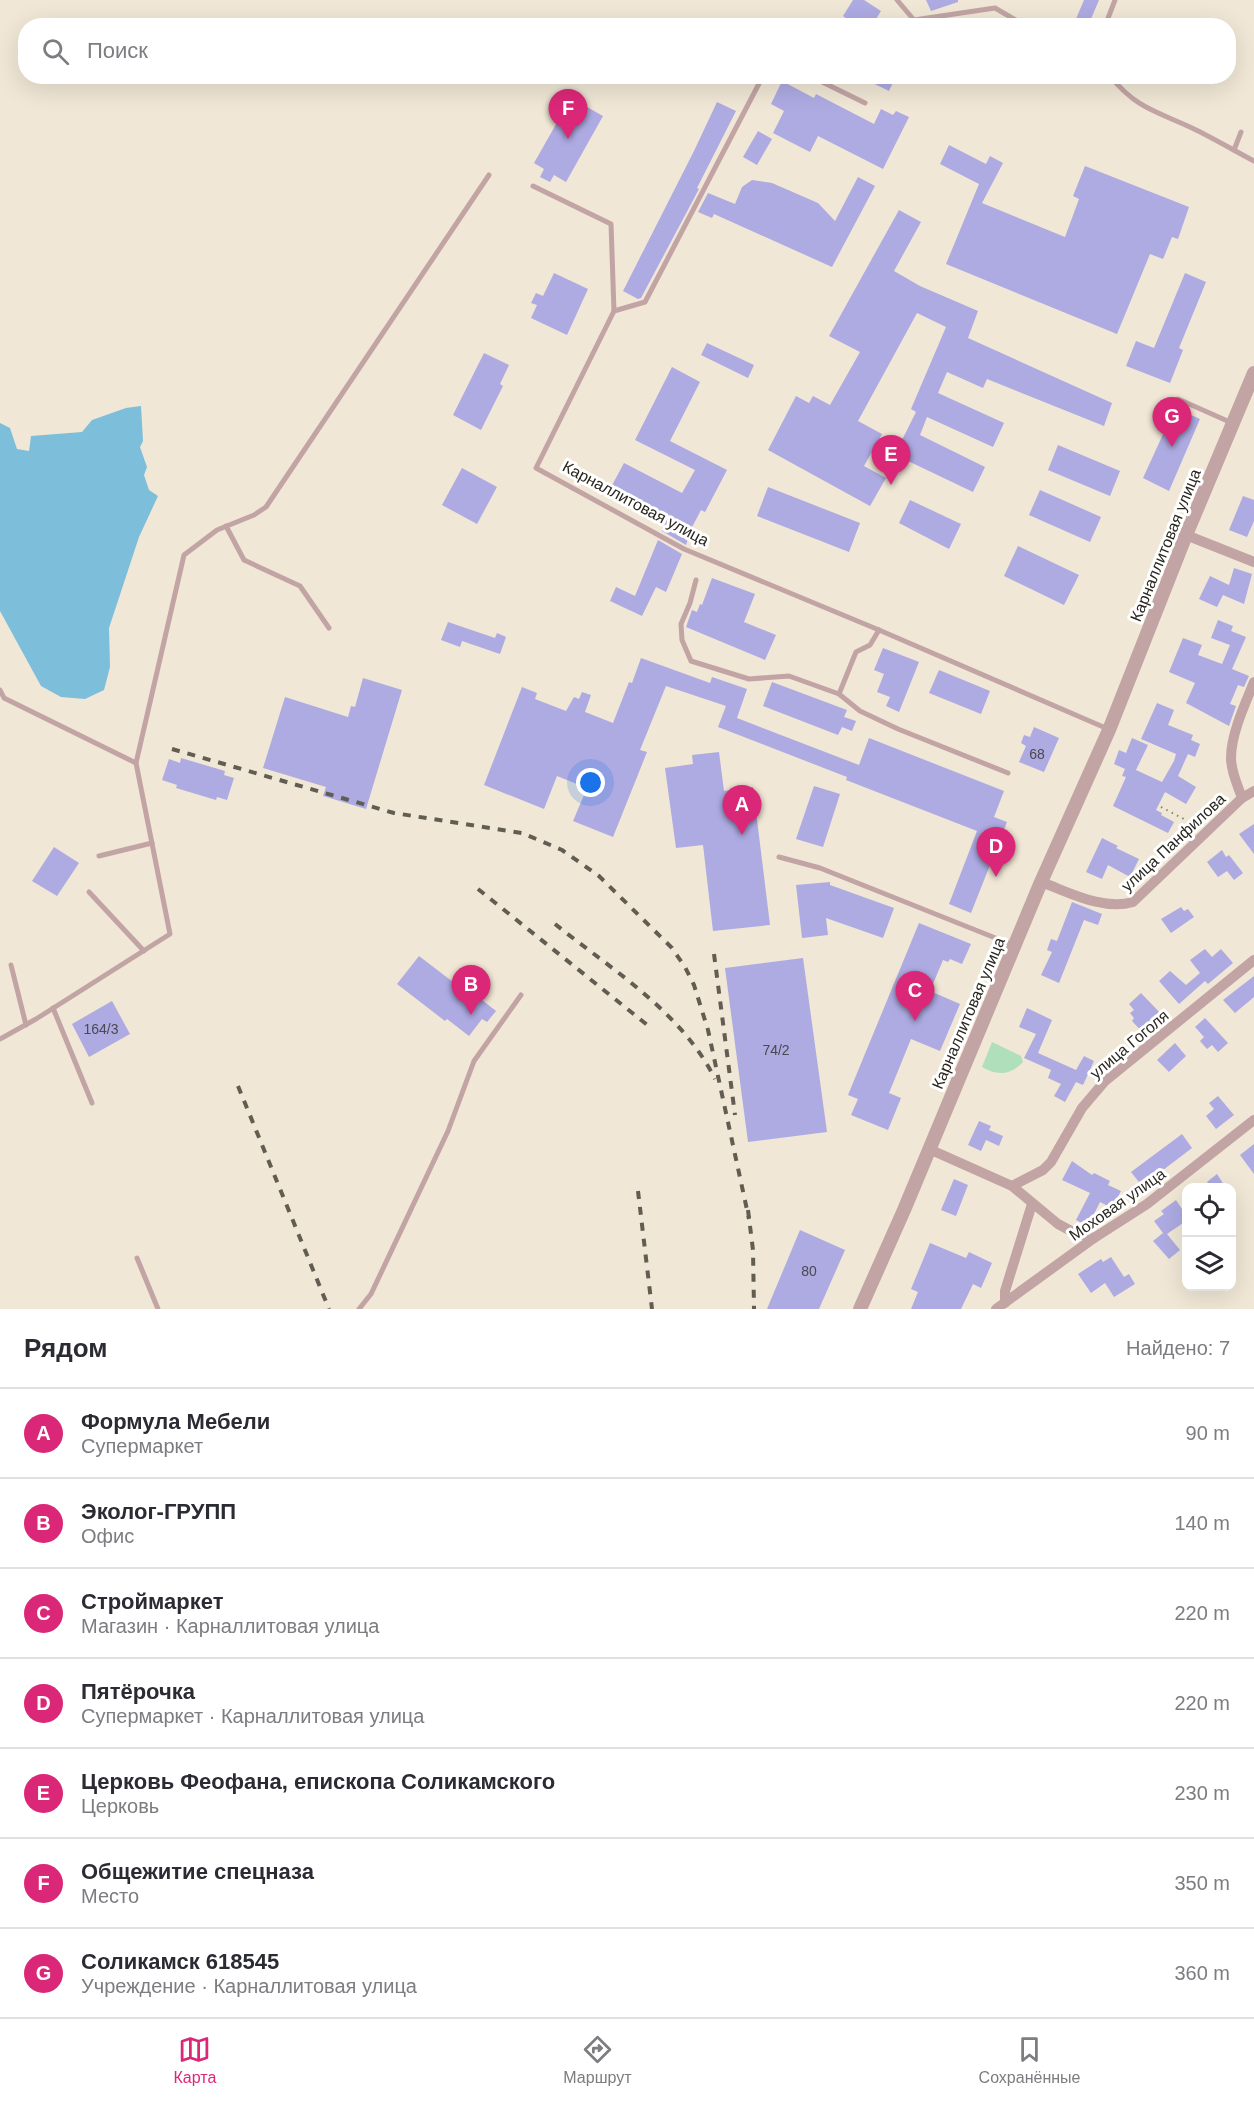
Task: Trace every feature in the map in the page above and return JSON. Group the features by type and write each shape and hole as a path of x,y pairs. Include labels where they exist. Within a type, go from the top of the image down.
{"street":[{"name":"Карналлитовая улица","path":"860,1309 904,1210 1041,882 1109,730 1186,535 1254,373"},
{"path":"1186,535 1254,562"},
{"path":"1242,798 1233,773 1231,758 1243,710 1254,682"},
{"name":"улица Панфилова","path":"1041,882 1106,905 1133,902 1242,798 1254,791"},
{"name":"улица Гоголя","path":"1012,1186 1043,1170 1051,1162 1082,1107 1105,1082 1254,960"},
{"name":"Моховая улица","path":"1000,1306 1094,1238 1147,1204 1254,1120"},
{"path":"929,1149 1012,1186 1058,1224 1075,1233 1094,1238"},
{"path":"1000,1306 1032,1204"}],"lane":[{"path":"897,0 912,18"},
{"path":"1108,18 1115,0"},
{"path":"928,18 995,8 1012,18"},
{"path":"614,311 645,302 759,84"},
{"path":"826,84 865,103"},
{"path":"1118,84 1135,101 1152,112 1192,128 1254,161"},
{"path":"1234,150 1241,132"},
{"path":"0,1039 170,934 136,763 184,555 218,530 254,515 266,507 489,175"},
{"name":"Карналлитовая улица","path":"533,186 612,224 614,311 536,468 684,549 879,630 1109,730"},
{"path":"1178,399 1232,423"},
{"path":"226,526 244,560 300,586 329,628"},
{"path":"696,580 681,624 682,640 691,661 749,679 789,676 839,694 860,711 898,729 1008,773"},
{"path":"839,694 856,651 870,645 879,630"},
{"path":"0,690 4,698 136,763"},
{"path":"99,856 152,843"},
{"path":"779,857 820,868 1014,945"},
{"path":"89,892 144,951"},
{"path":"11,965 26,1025"},
{"path":"359,1309 371,1294 448,1131 474,1061 521,995"},
{"path":"53,1008 92,1102"},
{"path":"137,1258 158,1309"}],"path":[{"path":"1161,807 1184,819 1204,835"}],"green space":[{"path":"992,1042 1021,1056 1023,1062 1014,1070 1004,1073 993,1072 982,1067"}],"water":[{"path":"141,406 143,441 140,447 147,467 144,475 149,490 158,496 139,537 109,628 110,667 104,690 85,699 61,697 41,686 0,611 0,423 10,428 17,449 29,451 31,436 82,432 92,420 126,408"}],"building":[{"path":"853,0 864,0 881,11 877,18 846,18 843,16"},
{"path":"926,0 958,0 958,2 931,11"},
{"path":"1084,0 1099,0 1091,18 1076,18"},
{"path":"781,84 788,84 814,98 816,94 874,124 881,109 893,115 896,111 909,117 883,169 818,136 810,152 773,133 784,111 771,104"},
{"path":"875,84 892,84 889,91"},
{"path":"571,98 603,116 566,182 554,175 550,182 540,177 544,169 534,163"},
{"path":"717,102 736,111 697,188 699,189 641,298 638,299 623,291"},
{"path":"758,131 772,139 757,165 743,157"},
{"path":"949,145 986,164 990,156 1003,163 982,203 1065,237 1079,199 1073,196 1085,166 1189,207 1178,239 1172,237 1163,259 1150,254 1117,334 946,264 979,184 940,164"},
{"path":"858,177 875,186 832,267 714,214 712,218 698,212 708,193 735,204 742,187 752,180 772,183 818,203 835,221"},
{"path":"899,210 921,222 894,271 920,286 978,311 968,338 1112,403 1104,426 987,379 983,388 947,372 938,393 1004,423 993,447 927,417 920,435 985,467 973,492 908,461 907,464 893,458 916,412 911,409 946,327 917,313 858,421 882,434 864,466 886,478 870,506 768,450 796,396 809,403 813,396 830,405 860,352 829,336"},
{"path":"554,273 588,289 567,335 531,318 537,305 531,303 536,293 543,296"},
{"path":"1185,273 1206,282 1179,348 1183,350 1170,383 1126,366 1136,341 1154,348"},
{"path":"707,343 754,365 748,378 701,355"},
{"path":"484,353 509,365 500,384 503,386 481,430 453,415"},
{"path":"672,367 700,382 670,441 727,470 705,512 701,510 688,535 686,545 662,531 667,519 610,489 624,463 682,493 695,470 635,440"},
{"path":"1175,408 1200,419 1169,491 1143,478"},
{"path":"1058,445 1120,471 1110,496 1048,470"},
{"path":"462,468 497,487 477,524 442,505"},
{"path":"768,487 860,523 849,552 757,516"},
{"path":"1040,490 1101,517 1090,542 1029,515"},
{"path":"1243,496 1254,500 1254,521 1247,537 1229,530"},
{"path":"910,500 961,524 949,549 899,523"},
{"path":"658,540 682,554 666,592 656,587 642,616 610,601 616,587 635,596"},
{"path":"1018,546 1079,575 1064,605 1004,576"},
{"path":"1234,568 1252,574 1244,604 1223,595 1217,607 1199,599 1210,576 1229,585"},
{"path":"712,578 755,594 744,622 776,635 765,660 686,627 692,610 697,612 700,604 702,605"},
{"path":"1218,620 1233,626 1231,631 1246,637 1232,669 1249,676 1244,687 1238,685 1230,704 1236,706 1229,726 1186,703 1195,683 1169,672 1183,638 1202,645 1198,655 1222,664 1230,645 1211,638"},
{"path":"448,622 495,638 497,633 506,637 500,654 462,641 460,647 441,640"},
{"path":"883,648 919,662 899,712 886,706 890,697 877,692 884,674 874,670"},
{"path":"641,658 710,683 712,677 747,689 737,718 859,765 869,738 1004,791 994,817 1007,822 971,913 949,904 977,831 718,727 726,706 666,686 640,750 647,752 613,837 573,821 587,788 557,776 544,809 484,785 522,687 537,693 535,699 566,711 574,697 579,699 582,692 591,695 585,712 613,723"},
{"path":"939,670 990,691 981,714 929,693"},
{"path":"363,678 402,690 366,809 323,796 326,787 263,768 285,697 348,717 351,706 355,707"},
{"path":"772,682 847,710 844,717 856,721 852,731 842,727 838,735 763,706"},
{"path":"1157,703 1174,710 1168,725 1193,735 1191,740 1200,744 1195,757 1188,754 1178,776 1196,787 1186,804 1165,792 1156,810 1174,822 1168,833 1113,806 1126,777 1122,776 1125,769 1114,764 1119,750 1126,753 1132,738 1148,745 1136,770 1162,782 1174,761 1176,754 1141,739"},
{"path":"1034,727 1059,738 1044,772 1019,762 1026,746 1021,743 1024,735 1030,737"},
{"path":"719,752 724,791 753,787 770,925 713,931 703,845 676,848 665,768 693,764 692,755"},
{"path":"181,758 225,771 224,775 234,778 227,800 217,797 216,800 176,788 177,785 162,780 169,759 180,763"},
{"path":"814,786 840,794 823,847 796,839"},
{"path":"1254,824 1254,854 1239,834"},
{"path":"1102,838 1139,859 1130,877 1108,865 1102,879 1086,872"},
{"path":"54,847 79,863 57,896 32,881"},
{"path":"1222,850 1243,873 1234,880 1227,871 1218,877 1207,862"},
{"path":"830,882 830,885 894,908 883,938 826,918 828,935 802,938 796,885"},
{"path":"1072,902 1102,914 1098,925 1084,920 1059,983 1041,975 1052,952 1047,950 1051,939 1057,941"},
{"path":"1181,907 1184,911 1188,909 1194,917 1171,933 1161,919"},
{"path":"919,923 971,944 962,964 950,959 948,962 943,960 930,991 960,1004 940,1051 911,1039 889,1093 901,1098 888,1130 851,1115 858,1099 848,1095"},
{"path":"1205,949 1212,957 1221,949 1233,963 1208,984 1205,981 1179,1004 1159,981 1170,971 1186,985 1200,973 1190,960"},
{"path":"419,956 470,995 472,992 496,1011 487,1022 482,1019 469,1036 447,1019 445,1021 397,984"},
{"path":"803,958 827,1132 748,1142 725,968"},
{"path":"1254,976 1254,997 1235,1013 1223,1000"},
{"path":"1141,993 1164,1017 1145,1035 1132,1021 1134,1018 1130,1013 1134,1010 1129,1004"},
{"path":"112,1001 130,1034 89,1057 72,1024"},
{"path":"1027,1008 1052,1020 1038,1053 1076,1070 1084,1056 1094,1061 1083,1085 1076,1082 1065,1102 1054,1096 1061,1084 1048,1078 1051,1070 1024,1058 1036,1034 1019,1027"},
{"path":"1205,1018 1228,1043 1218,1052 1212,1045 1207,1049 1200,1041 1204,1037 1195,1027"},
{"path":"1175,1043 1186,1056 1169,1072 1157,1060"},
{"path":"1218,1096 1234,1115 1216,1129 1206,1116 1214,1109 1209,1103"},
{"path":"979,1121 991,1126 989,1130 1003,1136 999,1146 986,1140 981,1151 968,1145"},
{"path":"1182,1134 1192,1148 1142,1186 1131,1172"},
{"path":"1254,1144 1254,1174 1240,1155"},
{"path":"1072,1161 1092,1175 1094,1173 1110,1181 1108,1185 1121,1191 1112,1208 1100,1202 1088,1226 1076,1220 1090,1193 1062,1180"},
{"path":"1217,1174 1223,1183 1208,1183"},
{"path":"954,1179 968,1185 956,1216 941,1210"},
{"path":"1176,1200 1182,1209 1182,1224 1167,1234 1180,1250 1169,1259 1153,1241 1163,1233 1154,1221 1164,1214 1161,1211"},
{"path":"800,1230 845,1250 819,1309 767,1309"},
{"path":"930,1243 966,1258 969,1252 992,1263 981,1288 973,1284 961,1309 911,1309 918,1292 911,1289"},
{"path":"1111,1257 1124,1277 1129,1274 1135,1284 1114,1297 1105,1283 1091,1293 1078,1274 1101,1259 1103,1262"}],"railway":[{"path":"172,749 394,813 522,833 562,850 599,876 672,948 694,985 708,1030 749,1219"},
{"path":"478,889 651,1028"},
{"path":"555,924 622,975 665,1012 701,1055 715,1079"},
{"path":"714,954 735,1115"},
{"path":"238,1086 329,1309"},
{"path":"638,1191 652,1309"},
{"path":"748,1210 753,1250 754,1309"}],"place":[{"name":"Общежитие спецназа","path":"568,139"},
{"name":"Соликамск 618545","path":"1172,447"},
{"name":"Церковь Феофана, епископа Соликамского","path":"891,485"},
{"name":"Формула Мебели","path":"742,835"},
{"name":"Пятёрочка","path":"996,877"},
{"name":"Эколог-ГРУПП","path":"471,1015"},
{"name":"Строймаркет","path":"915,1021"}]}
